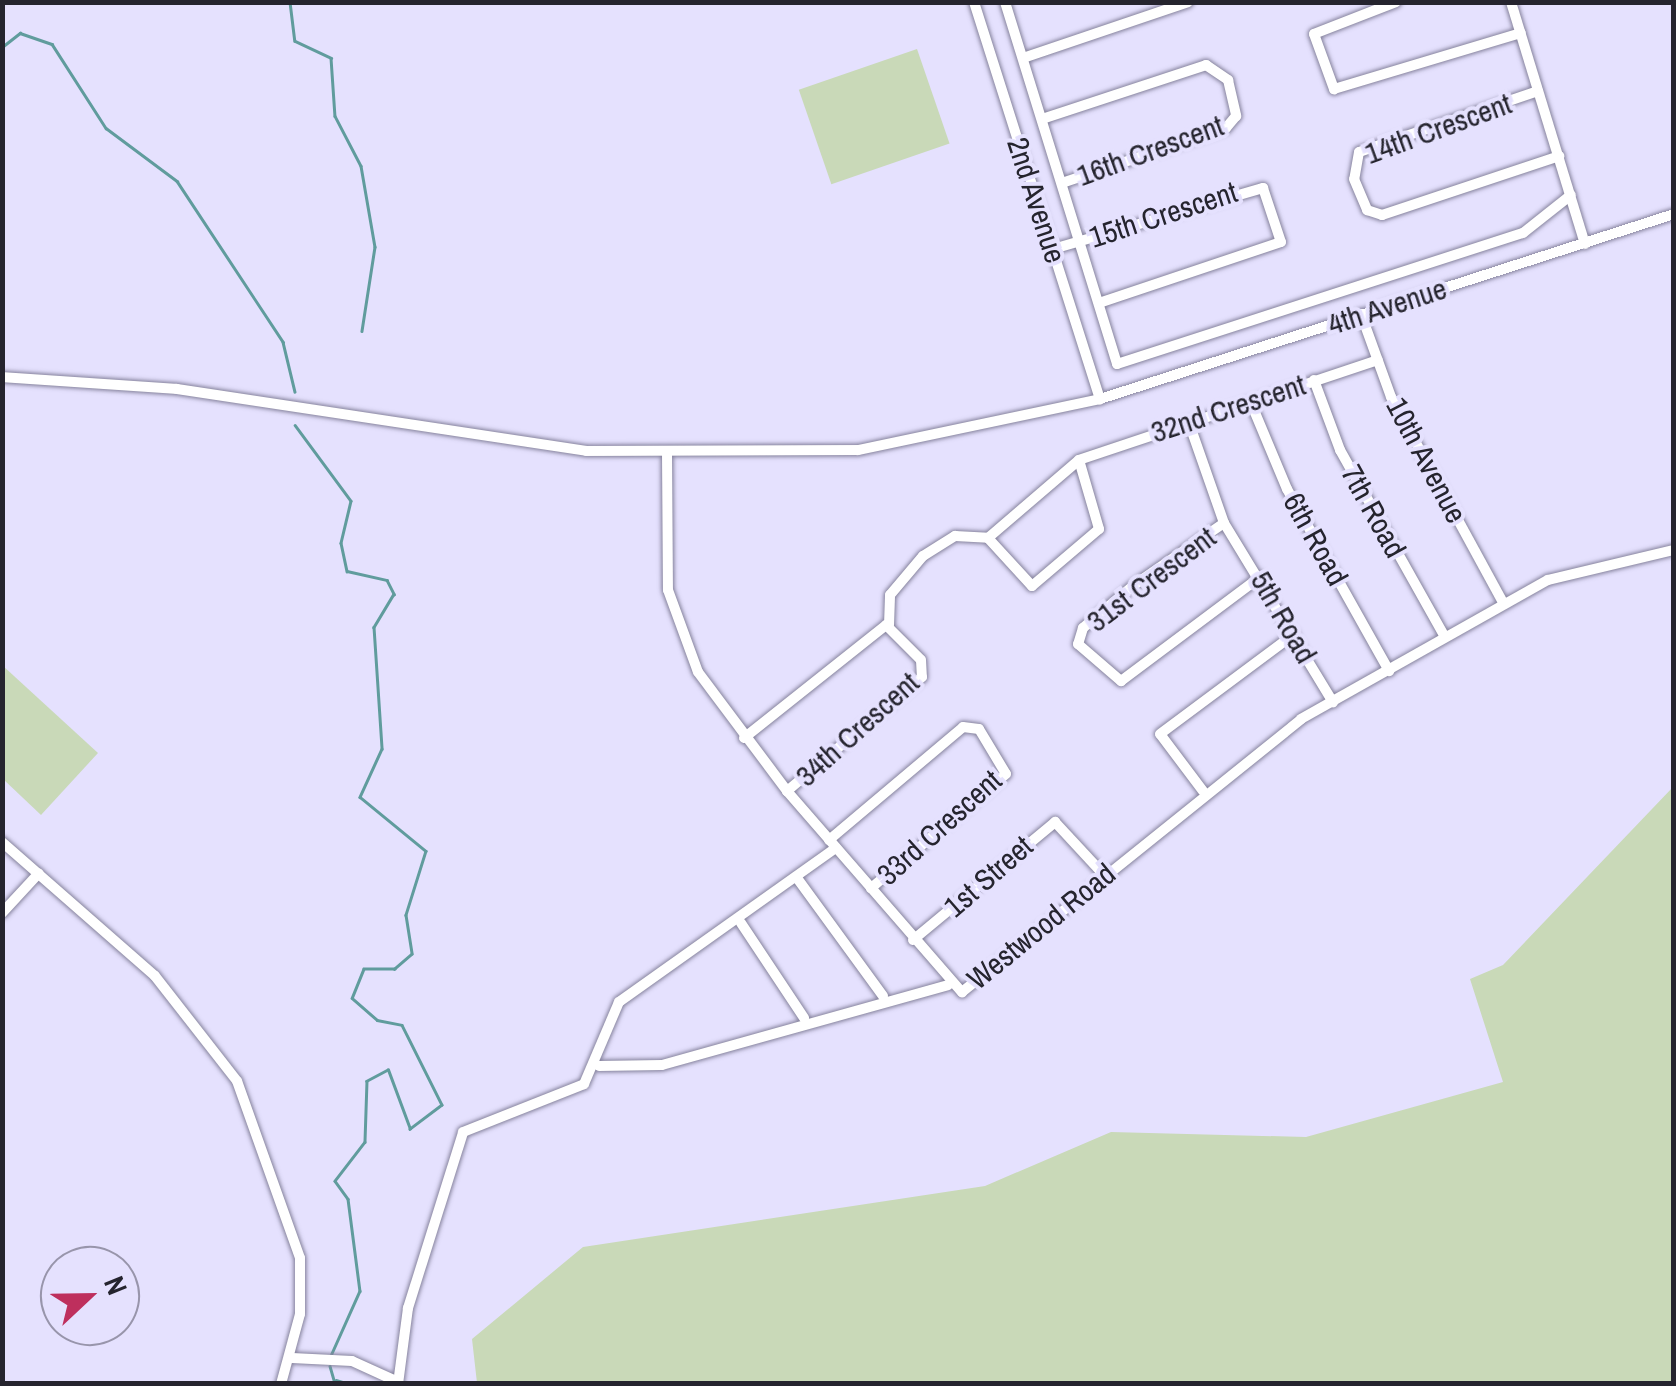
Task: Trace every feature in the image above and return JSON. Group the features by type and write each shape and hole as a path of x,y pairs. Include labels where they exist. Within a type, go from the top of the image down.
{"street":[{"name":"2nd Avenue","path":"974,2 1100,398"},
{"path":"1005,2 1065,182 1116,364"},
{"path":"1023,58 1188,2"},
{"path":"1396,2 1314,34 1334,89 1520,34"},
{"path":"1511,2 1585,244"},
{"name":"16th Crescent","path":"1042,118 1206,65 1228,80 1236,116 1226,128 1065,182"},
{"name":"14th Crescent","path":"1538,91 1358,152 1354,179 1367,210 1382,215 1559,156"},
{"name":"15th Crescent","path":"1054,249 1258,184 1281,242 1100,303"},
{"path":"1092,372 1524,233 1570,195"},
{"name":"4th Avenue","path":"2,377 177,389 540,446 666,454 858,450 1100,398 1674,214"},
{"name":"10th Avenue","path":"1361,314 1378,360 1502,601"},
{"name":"32nd Crescent","path":"988,538 1080,460 1378,360"},
{"name":"7th Road","path":"1314,380 1340,450 1444,637"},
{"name":"6th Road","path":"1251,403 1287,489 1389,671"},
{"name":"5th Road","path":"1189,423 1224,524 1260,577 1333,702"},
{"name":"Westwood Road","path":"666,454 675,620 744,738 948,985 972,989 1204,791 1333,702 1502,601 1600,564 1674,550"},
{"path":"889,625 890,595 924,556 955,536 988,538 1032,586 1093,536 1100,521 1080,460"},
{"name":"31st Crescent","path":"1224,524 1122,595 1083,628 1078,644 1120,681 1260,577"},
{"name":"34th Crescent","path":"744,738 889,625 924,674 787,791"},
{"path":"1204,791 1160,734 1294,634"},
{"name":"33rd Crescent","path":"832,844 963,727 979,729 1006,774 871,888"},
{"name":"1st Street","path":"913,940 1055,822 1104,875"},
{"path":"2,842 156,976 242,1092 298,1243 292,1358 281,1384"},
{"path":"292,1358 334,1358 398,1383 408,1308 463,1132 577,1089 600,1066 619,1002 741,924 832,844"},
{"path":"2,913 39,873"},
{"path":"797,878 884,996"},
{"path":"741,924 804,1018"},
{"path":"600,1066 662,1065 804,1018 884,996 948,985"}],"green space":[{"path":"917,49 950,144 831,184 799,90"},
{"path":"2,665 98,753 41,815 3,779"},
{"path":"1673,787 1673,1383 477,1383 472,1339 583,1247 985,1186 1111,1132 1306,1137 1503,1082 1470,979 1503,965"}],"waterway":[{"path":"290,2 295,41 331,58 335,116 361,166 375,247 362,331"},
{"path":"2,47 20,33 52,44 106,128 177,181 283,342 295,392"},
{"path":"295,425 351,501 341,543 347,571 387,580 394,594 374,627 382,749 360,797 426,851 406,915 412,954 395,969 364,969 352,998 377,1020 402,1025 442,1105 410,1129 388,1070 367,1081 365,1142 335,1181 348,1199 360,1291 330,1358"},
{"path":"330,1366 335,1384"},
{"path":"336,1380 349,1384"}]}
